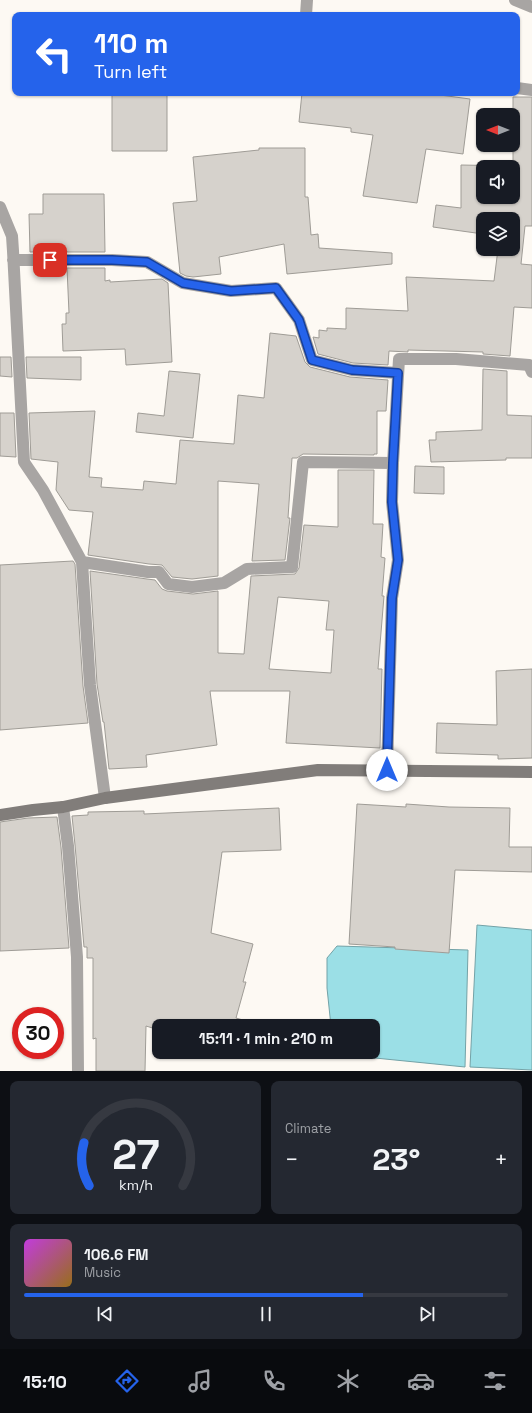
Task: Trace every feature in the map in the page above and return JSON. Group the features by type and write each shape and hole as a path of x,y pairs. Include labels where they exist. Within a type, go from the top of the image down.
{"main road":[{"path":"0,815 63,807 105,798 318,770 532,772"}],"street":[{"path":"306,12 307,0"},
{"path":"515,0 532,7"},
{"path":"520,88 532,90"},
{"path":"0,207 12,236 24,462 44,490 82,562 90,685 105,798"},
{"path":"13,260 112,260 147,262 183,283 231,291 276,288 299,320 312,360 352,370 398,373"},
{"path":"387,770 392,598 398,560 392,502 399,358 456,359 529,365 532,372"},
{"path":"82,562 148,572 159,572 168,584 192,587 224,583 247,569 292,567 303,462 393,463"},
{"path":"63,807 68,846 77,957 78,1071"}],"water":[{"path":"477,925 532,930 532,1070 470,1067"},
{"path":"337,946 468,950 465,1067 380,1058 380,1019 330,1019 327,988 327,958"}],"building":[{"path":"112,96 167,96 167,151 112,151"},
{"path":"302,96 448,96 470,99 463,154 426,149 417,203 363,196 373,135 351,132 351,128 299,122"},
{"path":"513,97 532,97 532,226 525,226 521,264 532,265 532,308 514,307 510,356 483,354 483,352 408,350 408,352 389,351 388,365 353,363 318,354 313,337 319,338 319,330 327,331 327,328 346,329 346,308 408,311 406,277 494,281 497,256 520,256 520,212 476,212 476,233 433,227 436,205 461,208 461,165 476,165 476,204 520,204 520,160 513,160 513,152 520,152 520,108 513,108"},
{"path":"259,148 305,148 305,197 308,197 311,235 318,234 319,248 392,253 392,264 287,274 284,244 219,257 221,274 193,277 180,273 173,203 197,201 193,157 259,150"},
{"path":"43,194 104,194 105,252 30,252 29,214 43,214"},
{"path":"67,268 105,268 105,281 110,280 110,282 162,279 168,283 172,362 126,365 125,349 63,351 62,324 66,324 66,313 69,313"},
{"path":"270,333 296,336 305,362 310,367 350,377 388,380 386,411 377,411 377,454 303,454 297,458 292,458 288,518 290,518 285,560 252,561 259,484 218,481 218,576 192,579 172,577 162,565 88,555 93,512 69,510 56,490 58,462 31,459 29,413 95,411 89,477 102,478 101,487 143,490 144,481 176,484 180,440 234,444 238,395 264,398"},
{"path":"0,357 11,357 12,377 0,376"},
{"path":"26,357 81,357 81,380 27,378"},
{"path":"483,369 507,371 507,415 532,416 532,458 431,462 429,440 436,440 436,432 482,430"},
{"path":"169,371 200,374 193,438 136,432 138,413 164,416"},
{"path":"0,413 14,413 16,457 0,456"},
{"path":"415,466 444,467 444,494 414,493"},
{"path":"338,470 374,470 373,524 383,524 381,557 385,558 382,596 384,596 378,669 382,669 380,748 286,743 290,691 210,691 217,745 146,755 147,767 109,769 104,722 97,684 90,571 155,580 162,589 167,591 193,594 218,591 218,653 244,654 251,576 295,574 299,568 304,525 338,527","holes":["278,597 329,601 326,630 334,630 331,673 269,669"]},
{"path":"73,561 75,564 83,686 88,723 0,730 0,565"},
{"path":"532,669 532,758 498,759 498,755 436,753 437,723 497,725 496,671"},
{"path":"357,804 406,807 406,804 449,807 510,808 509,847 532,847 532,872 455,870 449,953 349,944"},
{"path":"279,808 281,850 222,852 211,933 253,944 243,982 246,982 236,1018 239,1019 152,1019 152,1028 146,1026 145,1071 96,1071 96,1038 93,1039 93,958 87,958 87,947 84,947 72,816 88,815 88,812 144,811 144,814"},
{"path":"57,817 61,847 69,948 0,951 0,822 28,818"}],"route":[{"path":"50,260 112,260 147,262 183,283 231,291 276,288 299,320 312,360 352,370 398,373 392,502 398,560 392,598 387,770"}]}
